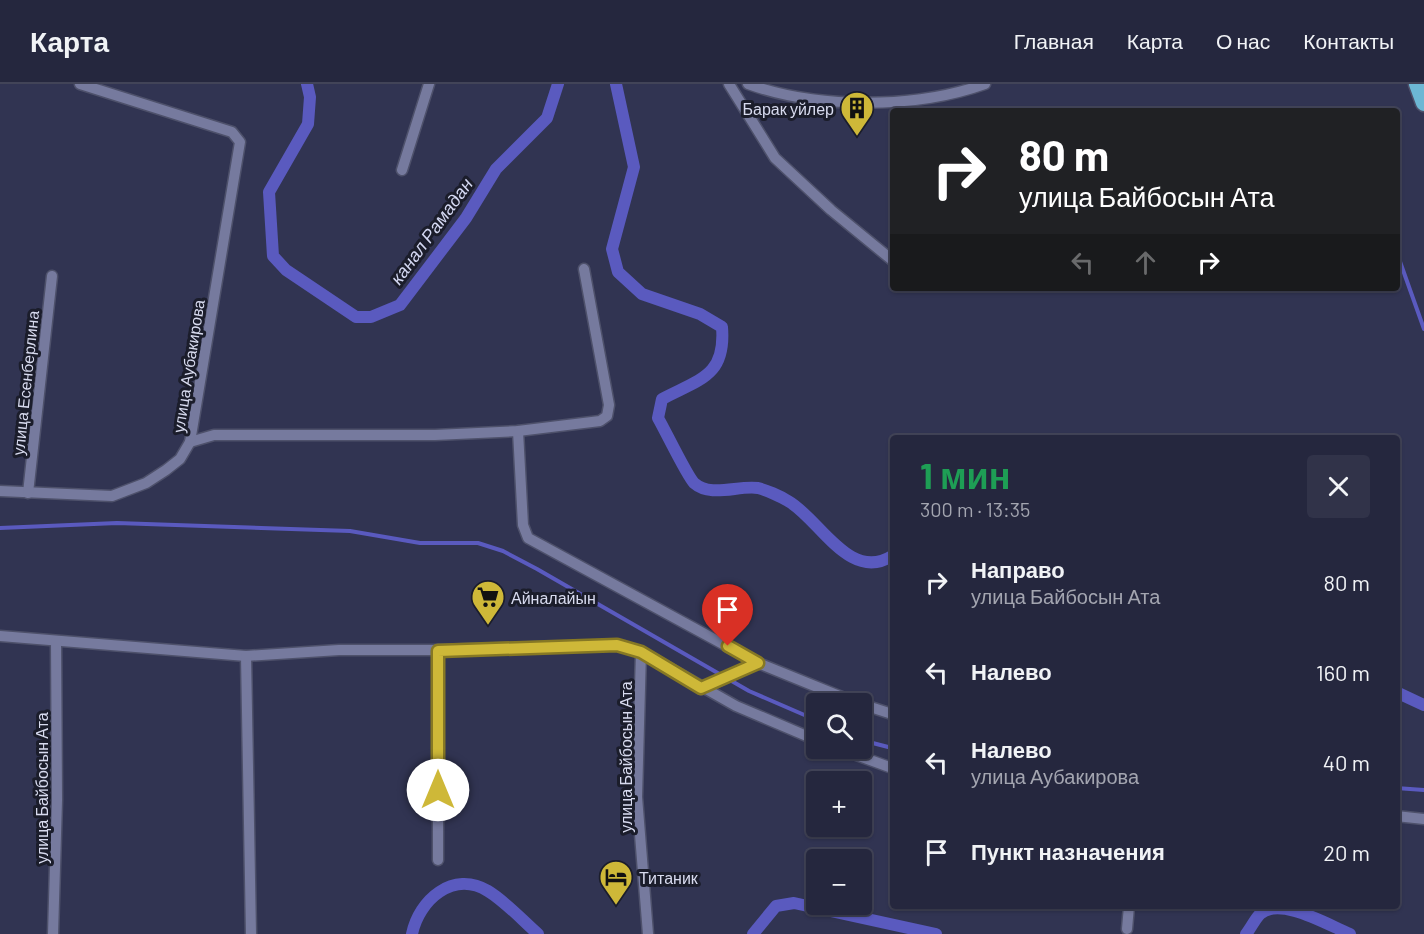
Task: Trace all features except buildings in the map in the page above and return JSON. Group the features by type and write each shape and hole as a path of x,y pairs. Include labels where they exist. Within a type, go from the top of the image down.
{"highway":[{"path":"1417,84 1424,103"}],"street":[{"name":"улица Аубакирова","path":"80,84 232,132 240,142 190,442 214,435 435,435 518,431 600,421 607,416 609,405 601,350 584,269"},
{"path":"402,170 429,84"},
{"path":"729,84 775,158 831,210 890,258"},
{"path":"748,84 791,97 859,102 926,97 967,90 984,84"},
{"name":"улица Есенберлина","path":"28,493 52,276"},
{"path":"518,431 520,498 523,525 528,538 758,663 833,693"},
{"path":"0,491 97,497 128,491 173,465 187,450 190,442"},
{"path":"0,636 246,656 339,650 438,651 617,645 641,652 701,688 806,735"},
{"name":"улица Байбосын Ата","path":"53,934 57,800 56,641"},
{"path":"438,651 438,860"},
{"name":"улица Байбосын Ата","path":"641,652 637,797 648,934"},
{"path":"246,656 251,934"},
{"path":"701,688 758,663"},
{"path":"872,708 890,713"},
{"path":"867,759 890,767"},
{"path":"1400,816 1424,819"},
{"path":"1126,929 1129,909"}],"waterway":[{"name":"канал Рамадан","path":"307,84 310,97 308,124 269,192 273,256 286,270 356,317 371,317 400,305 466,218 496,169 547,118 558,84"},
{"name":"канал Рамадан","path":"616,84 634,167 612,249 618,272 642,294 700,314 722,327 720,356 715,366 699,380 662,399 658,418 686,472 694,483 708,490 758,488 781,497 800,509 848,555 862,561 876,562 890,557"},
{"path":"1400,262 1424,329"},
{"path":"0,528 117,523 350,531 420,543 478,543 503,551 537,569 749,691 806,716"},
{"name":"канал Рамадан","path":"1400,694 1424,705"},
{"path":"872,743 890,747"},
{"path":"1400,788 1424,790"},
{"name":"канал Рамадан","path":"412,934 422,910 430,900 450,886 462,884 475,885 495,895 538,934"},
{"name":"канал Рамадан","path":"753,934 776,906 794,903 936,934"},
{"name":"канал Рамадан","path":"1246,934 1260,914 1269,909"},
{"name":"канал Рамадан","path":"1285,909 1304,914 1350,934"}],"place":[{"name":"Барак уйлер","path":"857,137"},
{"name":"Айналайын","path":"488,626"},
{"name":"Титаник","path":"616,906"}],"route":[{"path":"438,790 438,651 617,645 641,652 701,688 758,663 728,646"}]}
